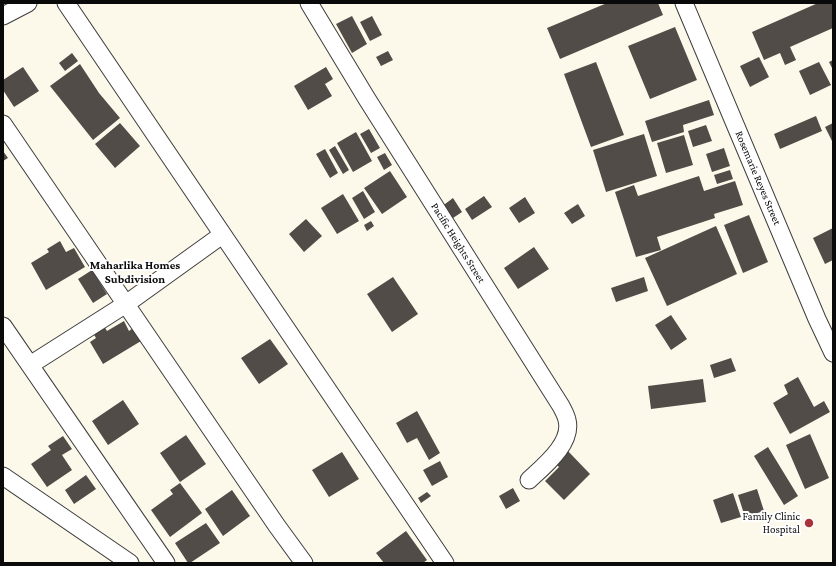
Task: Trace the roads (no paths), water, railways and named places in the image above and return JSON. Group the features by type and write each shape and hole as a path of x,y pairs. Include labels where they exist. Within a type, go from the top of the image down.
{"street":[{"path":"3,16 28,3"},
{"path":"66,3 444,563"},
{"name":"Pacific Heights Street","path":"309,3 367,99 561,406 568,422 567,434 562,446 529,480"},
{"name":"Rosemarie Reyes Street","path":"684,3 817,319 833,353"},
{"path":"3,124 277,526 304,563"},
{"path":"30,365 126,304 222,234"},
{"path":"3,326 166,563"},
{"path":"3,476 130,563"}],"place":[{"name":"Family Clinic Hospital","path":"809,523"}],"district":[{"name":"Maharlika Homes Subdivision","path":"135,272"}]}
